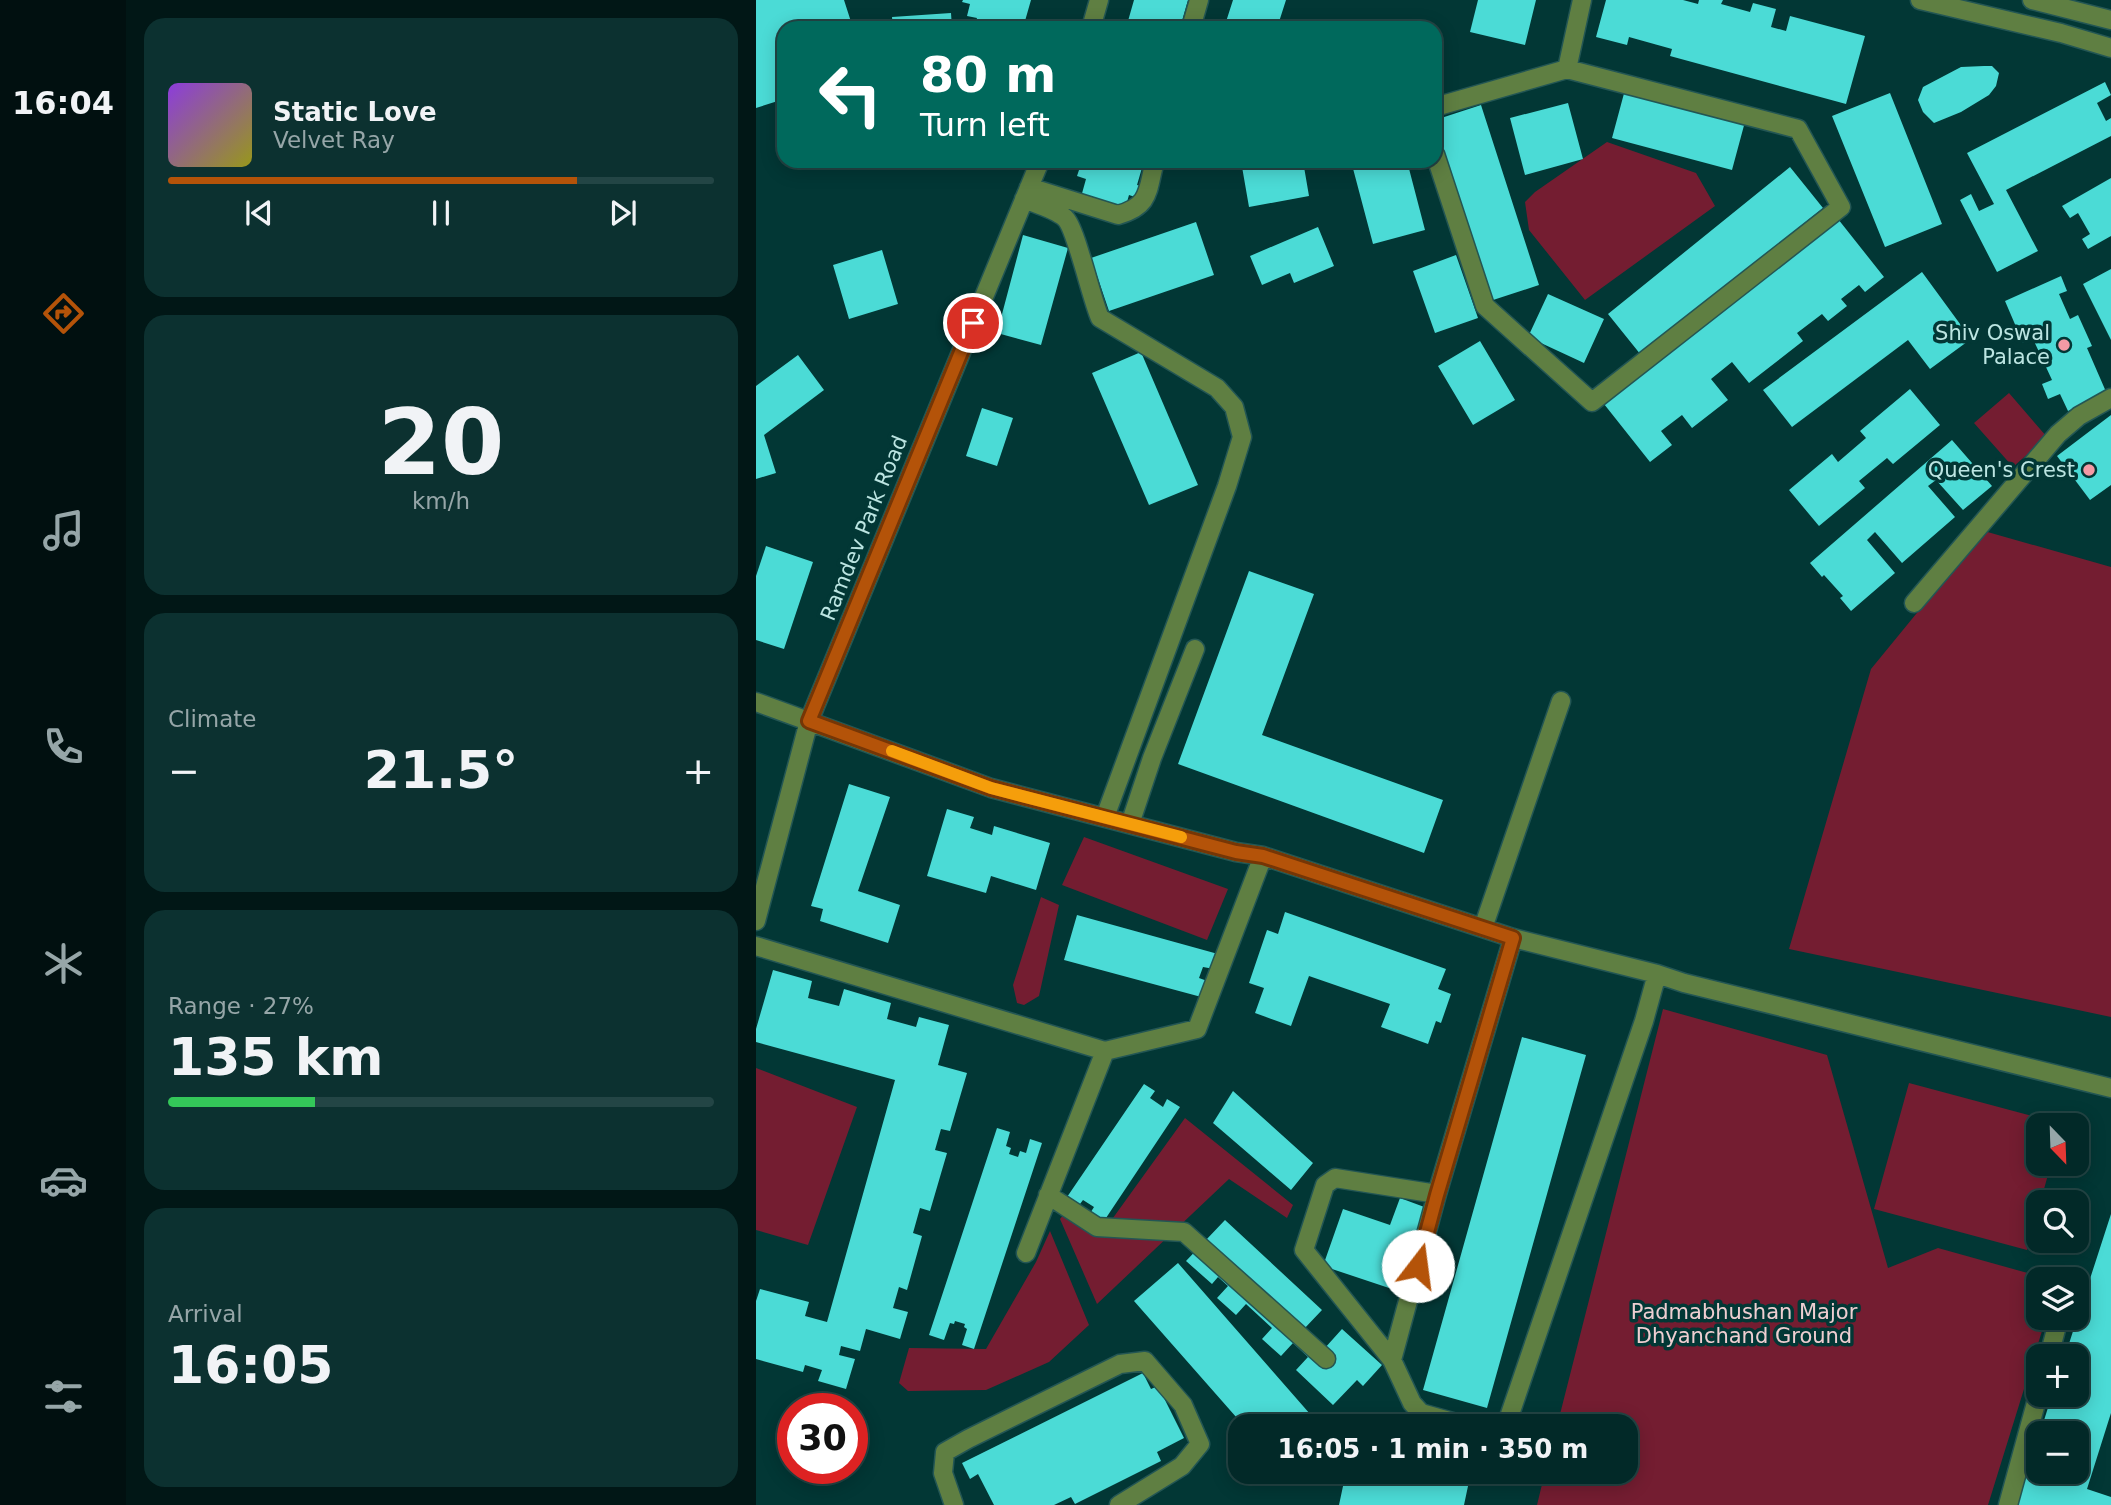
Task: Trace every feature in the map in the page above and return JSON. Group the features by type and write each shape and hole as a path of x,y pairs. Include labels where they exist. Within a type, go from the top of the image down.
{"street":[{"path":"1093,21 1099,0"},
{"path":"1193,21 1199,0"},
{"path":"1567,69 1582,0"},
{"path":"1920,0 2060,33 2111,48"},
{"path":"2032,0 2111,20"},
{"path":"1440,168 1485,306 1592,402 1841,207 1798,129 1567,69 1442,105"},
{"name":"Ramdev Park Road","path":"756,921 809,721 1037,168"},
{"path":"1026,193 1118,215 1131,212 1143,203 1153,168"},
{"path":"1026,193 1064,217 1072,228 1100,318 1217,388 1234,407 1242,437 1227,486 1105,817"},
{"path":"1914,603 2058,434 2079,416 2111,398"},
{"path":"1129,824 1195,649"},
{"path":"1482,928 1561,701"},
{"path":"756,702 991,788 1236,852 1263,856 1513,938 2111,1088"},
{"path":"756,946 1105,1051 1197,1029 1263,856"},
{"path":"1392,1360 1437,1195 1513,938"},
{"path":"1510,1414 1644,1021 1657,974"},
{"path":"1026,1253 1105,1051"},
{"path":"1425,1414 1412,1403 1392,1360 1304,1250 1325,1185 1335,1178 1437,1195"},
{"path":"1048,1195 1097,1227 1184,1233 1325,1359"},
{"path":"954,1505 943,1473 945,1452 1120,1364 1145,1361 1183,1405 1200,1444 1182,1466 1119,1505"},
{"path":"2008,1505 2035,1407"}],"green space":[{"path":"1607,142 1696,173 1715,206 1585,300 1529,230 1525,202 1535,192"},
{"path":"2009,393 2047,437 2013,467 1974,423"},
{"path":"1984,531 2111,567 2111,1017 1789,949 1871,669"},
{"path":"1084,837 1228,889 1207,940 1062,885"},
{"path":"1041,897 1059,905 1039,996 1024,1005 1017,1003 1013,985"},
{"name":"Padmabhushan Major Dhyanchand Ground","path":"1663,1009 1827,1055 1888,1268 1938,1248 2026,1273 2026,1330 2042,1330 2038,1344 2026,1344 2026,1382 1988,1505 1537,1505 1542,1484 1638,1484 1638,1414 1560,1414"},
{"path":"756,1068 857,1107 808,1245 756,1230"},
{"path":"1909,1083 2026,1114 2026,1176 2048,1176 2044,1190 2026,1190 2026,1250 1874,1209"},
{"path":"1185,1118 1293,1205 1287,1218 1229,1179 1097,1304 1060,1219 1068,1209 1100,1236"},
{"path":"1050,1231 1089,1325 1049,1362 986,1390 908,1391 899,1383 909,1348 986,1349 1036,1262"}],"building":[{"path":"756,0 844,0 851,21 777,21 777,101 756,108"},
{"path":"1031,0 1025,21 976,21 977,18 967,16 970,4 962,2"},
{"path":"1134,0 1188,0 1182,21 1128,21"},
{"path":"1233,0 1286,0 1279,21 1226,21"},
{"path":"1478,0 1536,0 1525,45 1470,32"},
{"path":"1606,0 1683,0 1698,4 1699,0 1723,0 1721,4 1750,12 1753,3 1776,9 1771,27 1786,31 1790,16 1865,36 1846,104 1670,56 1672,49 1629,37 1627,45 1596,37"},
{"path":"951,13 952,21 892,21 892,17"},
{"path":"1992,66 1999,73 1996,86 1989,95 1961,112 1934,123 1923,112 1918,100 1923,87 1961,67"},
{"path":"2105,82 2111,95 2097,103 2106,121 2111,118 2111,136 2006,190 2038,251 1997,272 1960,200 1971,194 1979,211 1994,204 1967,153"},
{"path":"1626,86 1746,118 1732,170 1612,138"},
{"path":"1890,93 1942,224 1885,247 1832,116"},
{"path":"1568,103 1583,159 1525,175 1510,118"},
{"path":"1481,105 1539,285 1490,301 1442,153 1442,118"},
{"path":"1790,167 1823,208 1641,355 1608,314"},
{"path":"1080,168 1142,168 1137,185 1142,186 1138,198 1129,195 1125,209 1081,197 1086,179 1077,176"},
{"path":"1242,168 1304,168 1309,196 1249,207"},
{"path":"1353,168 1409,168 1425,230 1373,244"},
{"path":"2111,178 2111,236 2088,249 2082,239 2090,234 2078,213 2070,218 2062,206"},
{"path":"1838,219 1884,277 1865,292 1859,285 1841,299 1847,306 1828,321 1822,314 1797,333 1803,341 1749,383 1732,362 1711,379 1728,400 1692,428 1682,415 1661,431 1672,445 1650,462 1604,404"},
{"path":"1196,222 1214,275 1109,311 1091,258"},
{"path":"1318,227 1334,266 1294,283 1290,273 1262,285 1250,256"},
{"path":"1023,235 1068,248 1041,345 997,333"},
{"path":"882,250 898,304 849,319 833,265"},
{"path":"1456,255 1478,318 1435,333 1413,271"},
{"path":"2111,269 2111,340 2083,284"},
{"path":"1922,272 1971,339 1930,369 1908,340 1792,427 1763,390"},
{"name":"Shiv Oswal Palace","path":"2061,276 2067,291 2059,294 2070,319 2078,315 2092,346 2087,348 2107,394 2068,411 2060,394 2048,399 2042,384 2052,380 2033,339 2023,343 2005,301"},
{"path":"1548,294 1604,319 1584,363 1528,337"},
{"path":"1480,341 1515,400 1473,425 1438,366"},
{"path":"1141,352 1198,485 1149,505 1092,373"},
{"path":"798,355 824,390 764,435 776,473 756,479 756,386"},
{"path":"1910,389 1940,425 1893,464 1887,458 1859,481 1865,488 1819,526 1789,490 1832,454 1838,462 1866,438 1860,431"},
{"path":"982,408 1013,418 997,466 966,456"},
{"name":"Queen's Crest","path":"2111,415 2111,485 2090,500 2057,456"},
{"path":"1952,440 1992,486 1963,510 1936,480 1928,486 1955,517 1902,563 1875,532 1867,540 1895,573 1851,611 1840,598 1843,596 1810,563"},
{"path":"766,546 813,562 784,649 756,640 756,576"},
{"path":"1249,571 1314,594 1262,735 1443,800 1424,853 1178,764"},
{"path":"849,784 890,797 858,891 900,905 888,943 820,921 823,909 811,906"},
{"path":"947,809 974,817 970,828 992,835 994,826 1050,843 1036,890 991,876 986,893 927,876"},
{"path":"1285,912 1446,969 1438,989 1451,994 1441,1023 1436,1021 1428,1044 1381,1027 1390,1004 1309,976 1291,1026 1255,1013 1264,988 1249,983 1267,930 1278,934"},
{"path":"1077,915 1218,954 1214,969 1203,967 1199,978 1210,982 1205,998 1064,960"},
{"path":"773,970 812,981 808,998 839,1006 844,989 891,1003 887,1019 916,1027 919,1017 949,1025 938,1065 967,1073 950,1131 941,1129 935,1150 947,1153 930,1211 920,1208 913,1233 922,1236 907,1290 899,1287 893,1308 908,1312 900,1339 866,1329 860,1351 841,1346 839,1355 855,1359 846,1389 818,1381 822,1370 805,1365 803,1372 756,1359 756,1301 760,1289 809,1302 805,1316 827,1322 895,1080 756,1042 756,1029"},
{"path":"1522,1037 1586,1055 1487,1408 1423,1390"},
{"path":"1144,1084 1155,1091 1150,1098 1163,1107 1167,1099 1180,1107 1102,1224 1089,1215 1094,1207 1083,1200 1077,1208 1065,1200"},
{"path":"1233,1091 1313,1163 1291,1190 1213,1123"},
{"path":"997,1128 1010,1132 1006,1146 1011,1148 1009,1154 1018,1157 1020,1151 1026,1153 1030,1139 1042,1143 974,1349 962,1345 967,1329 965,1324 955,1321 954,1324 950,1323 944,1340 929,1335"},
{"path":"1400,1198 1427,1208 1398,1291 1323,1266 1343,1209 1390,1225"},
{"path":"2111,1214 2111,1413 2089,1483 2089,1421 2044,1421 2048,1407 2089,1407 2089,1344 2069,1344 2073,1330 2089,1330 2089,1282"},
{"path":"1225,1220 1322,1310 1303,1330 1324,1349 1342,1329 1382,1365 1363,1386 1357,1380 1333,1405 1296,1370 1308,1357 1293,1343 1281,1356 1262,1339 1272,1328 1246,1304 1236,1315 1217,1298 1228,1286 1218,1277 1212,1284 1186,1261"},
{"path":"1178,1263 1310,1414 1233,1414 1134,1301"},
{"path":"1143,1373 1151,1389 1158,1386 1184,1438 1157,1452 1161,1461 1075,1504 1071,1497 1054,1505 994,1505 978,1474 970,1479 962,1463"},
{"path":"2026,1477 2026,1484 2089,1484 2087,1489 2111,1497 2111,1505 2017,1505"},
{"path":"1343,1484 1468,1484 1464,1505 1339,1505"}],"slow traffic":[{"path":"892,751 991,788 1181,837"}],"place":[{"name":"Shiv Oswal Palace","path":"2064,345"},
{"name":"Queen's Crest","path":"2089,470"}],"route":[{"path":"973,323 809,721 991,788 1236,852 1263,856 1513,938 1418,1266"}]}
